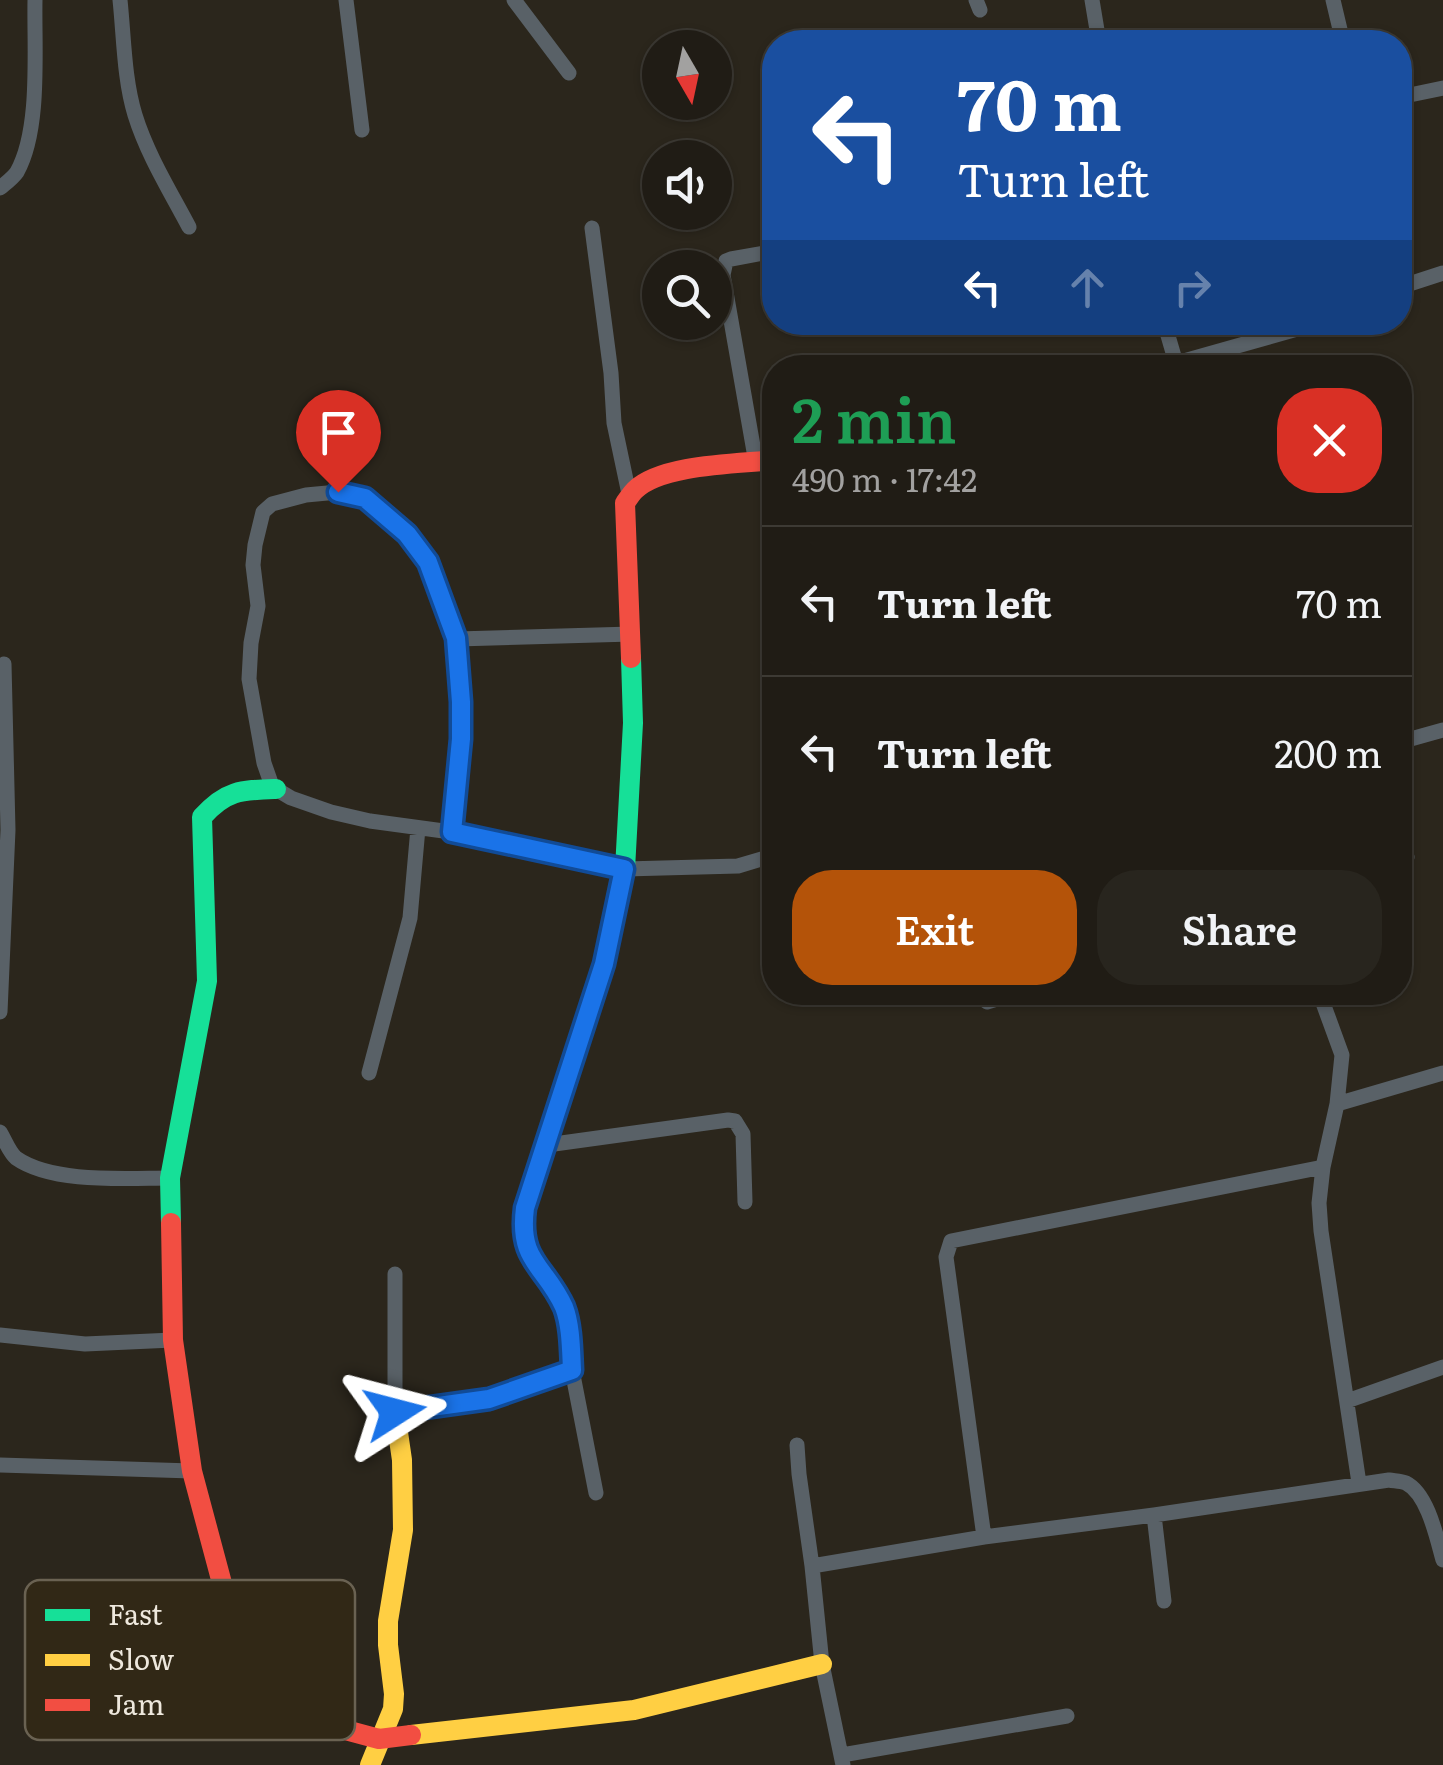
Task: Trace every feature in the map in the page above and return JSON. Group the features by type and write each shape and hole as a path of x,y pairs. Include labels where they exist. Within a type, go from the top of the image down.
{"street":[{"path":"0,188 16,175 30,139 35,0"},
{"path":"120,0 134,114 189,227"},
{"path":"346,0 362,130"},
{"path":"514,0 569,73"},
{"path":"1092,0 1097,30"},
{"path":"1333,0 1341,30"},
{"path":"1412,94 1443,88"},
{"path":"592,228 614,423 629,494 625,504 634,723 624,869 604,964 525,1208 522,1230 525,1246 565,1310 572,1370 596,1493"},
{"path":"762,254 726,261 722,275 762,445"},
{"path":"1412,283 1443,274"},
{"path":"1204,355 1276,335"},
{"path":"629,494 655,478 690,469 762,462"},
{"path":"452,832 461,739 456,638 428,562 407,534 365,498 338,492 272,504 263,512 255,544 253,565 258,606 249,679 264,763 276,789 330,812 452,832 624,869 738,866 762,859"},
{"path":"456,638 632,634"},
{"path":"0,1012 8,830 4,664"},
{"path":"1412,739 1443,730"},
{"path":"221,1580 192,1471 174,1340 170,1178 207,981 202,817 216,800 232,791 276,789"},
{"path":"369,1073 410,918 418,828"},
{"path":"1324,1005 1342,1054 1337,1104 1323,1167 1320,1231 1359,1484"},
{"path":"1337,1104 1443,1073"},
{"path":"547,1145 734,1121 743,1134 745,1202"},
{"path":"0,1132 13,1156 40,1169 90,1178 170,1178"},
{"path":"984,1537 946,1257 951,1241 1323,1167"},
{"path":"370,1765 392,1709 388,1620 403,1530 402,1460 395,1412 395,1274"},
{"path":"0,1336 85,1344 174,1340"},
{"path":"1347,1400 1443,1367"},
{"path":"395,1412 489,1399 572,1370"},
{"path":"798,1444 822,1664 842,1760 1067,1716"},
{"path":"0,1464 192,1471"},
{"path":"812,1566 984,1537 1389,1480 1406,1483 1418,1493 1440,1536 1443,1560"},
{"path":"1154,1516 1164,1601"},
{"path":"355,1733 379,1739 634,1710 822,1664"}],"traffic: fast":[{"path":"564,1309 530,1252 525,1209 604,964 625,869 633,723 631,658"},
{"path":"171,1223 170,1178 207,981 202,817 235,793 276,789"}],"traffic: slow":[{"path":"370,1765 393,1709 388,1621 403,1530 402,1460 395,1412 489,1399 572,1370 564,1309"},
{"path":"411,1735 634,1710 822,1664"}],"traffic: jam":[{"path":"631,658 625,503 647,481 663,475 762,461"},
{"path":"171,1223 173,1340 192,1471 221,1580"},
{"path":"355,1733 379,1739 411,1735"}],"route":[{"path":"338,492 365,498 407,534 428,562 456,638 461,739 452,832 624,869 604,964 525,1208 522,1230 525,1246 565,1310 572,1370 489,1399 395,1412"}]}
